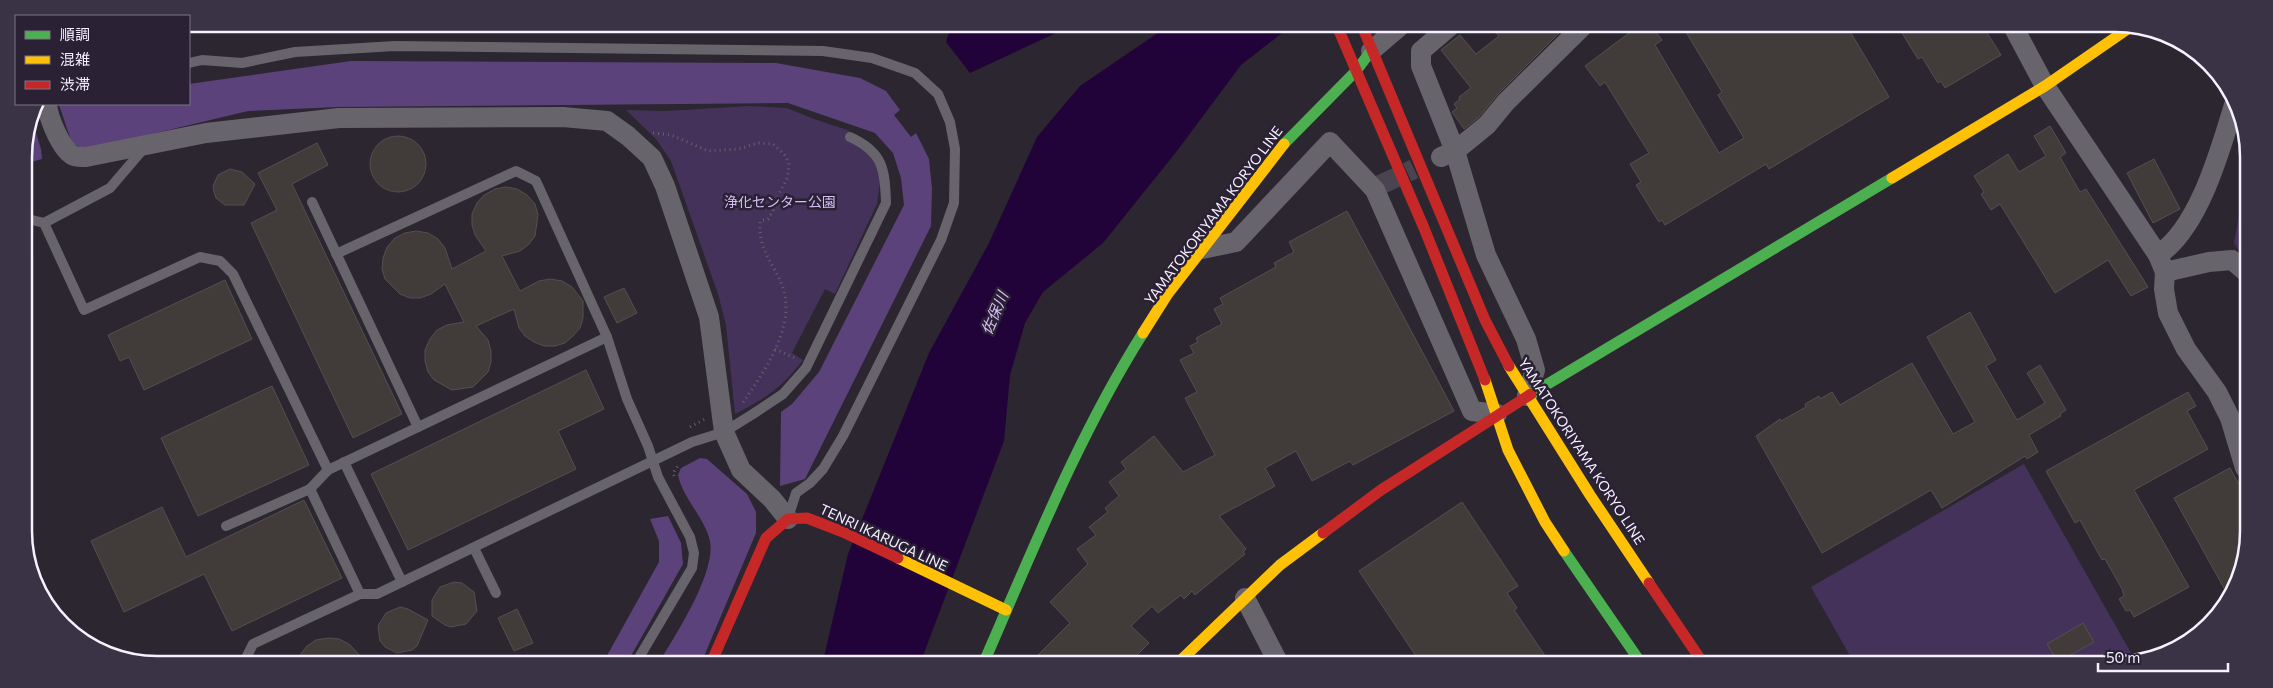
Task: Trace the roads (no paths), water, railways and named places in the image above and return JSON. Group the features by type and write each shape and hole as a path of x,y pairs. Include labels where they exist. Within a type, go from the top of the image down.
{"main road":[{"path":"1339,32 1424,228 1497,414 1508,450 1545,522 1636,655"},
{"name":"YAMATOKORIYAMA KORYO LINE","path":"1364,32 1485,320 1527,396 1590,495 1698,655"},
{"path":"1186,655 1280,565 1381,490 1497,414 2044,86 2122,33"},
{"name":"YAMATOKORIYAMA KORYO LINE","path":"987,656 1078,448 1124,363 1167,296 1202,249 1290,138 1356,71 1371,51"},
{"name":"TENRI IKARUGA LINE","path":"788,519 807,518 843,532 1006,610"},
{"path":"714,656 766,538 788,519"}],"street":[{"path":"1371,51 1392,32"},
{"path":"1443,32 1421,51 1421,66 1448,154 1486,255 1529,347 1536,370 1527,396"},
{"path":"1448,154 1487,125 1506,102 1577,32"},
{"path":"2016,32 2044,86 2162,263 2168,312 2186,349 2217,392 2230,418 2240,451"},
{"path":"47,105 48,113 62,143 75,156 86,157 206,133 338,118 563,117 607,121 628,136 652,158 665,186 709,317 724,432 741,470 772,499 788,519"},
{"path":"2162,263 2208,184 2232,112"},
{"path":"1202,249 1236,242 1330,142 1378,188 1472,411 1497,414"},
{"path":"2162,263 2232,260 2240,267"},
{"path":"1245,598 1275,655"}],"lane":[{"path":"190,63 202,60 242,62 295,52 394,46 823,51 872,58 915,73 938,94 950,122 955,149 954,202 941,240 843,436 823,469 810,483 796,493 788,519"},
{"path":"247,656 253,644 360,594 377,594 682,447 724,432 783,394 806,368 886,203 885,181 881,162 867,144 850,137"},
{"path":"33,220 44,223 110,188 148,144"},
{"path":"336,254 516,171 536,181 607,337 627,399 654,462 658,477 690,536 694,553 692,568 640,656"},
{"path":"312,202 418,427"},
{"path":"44,223 84,310 200,257 220,261 233,274 328,470"},
{"path":"226,526 310,489 328,470 344,462 607,337"},
{"path":"344,462 402,582"},
{"path":"310,489 360,594"},
{"path":"474,548 496,593"}],"water":[{"path":"949,32 1058,32 970,73 946,42"},
{"name":"佐保川","path":"1159,32 1283,32 1241,65 1177,151 1103,243 1043,292 1025,323 1010,375 1004,441 923,656 824,656 848,554 929,353 989,243 1037,137 1080,86"}],"tunnel":[{"path":"1380,185 1414,169"}],"park label":[{"name":"浄化センター公園","path":"780,201"}]}
